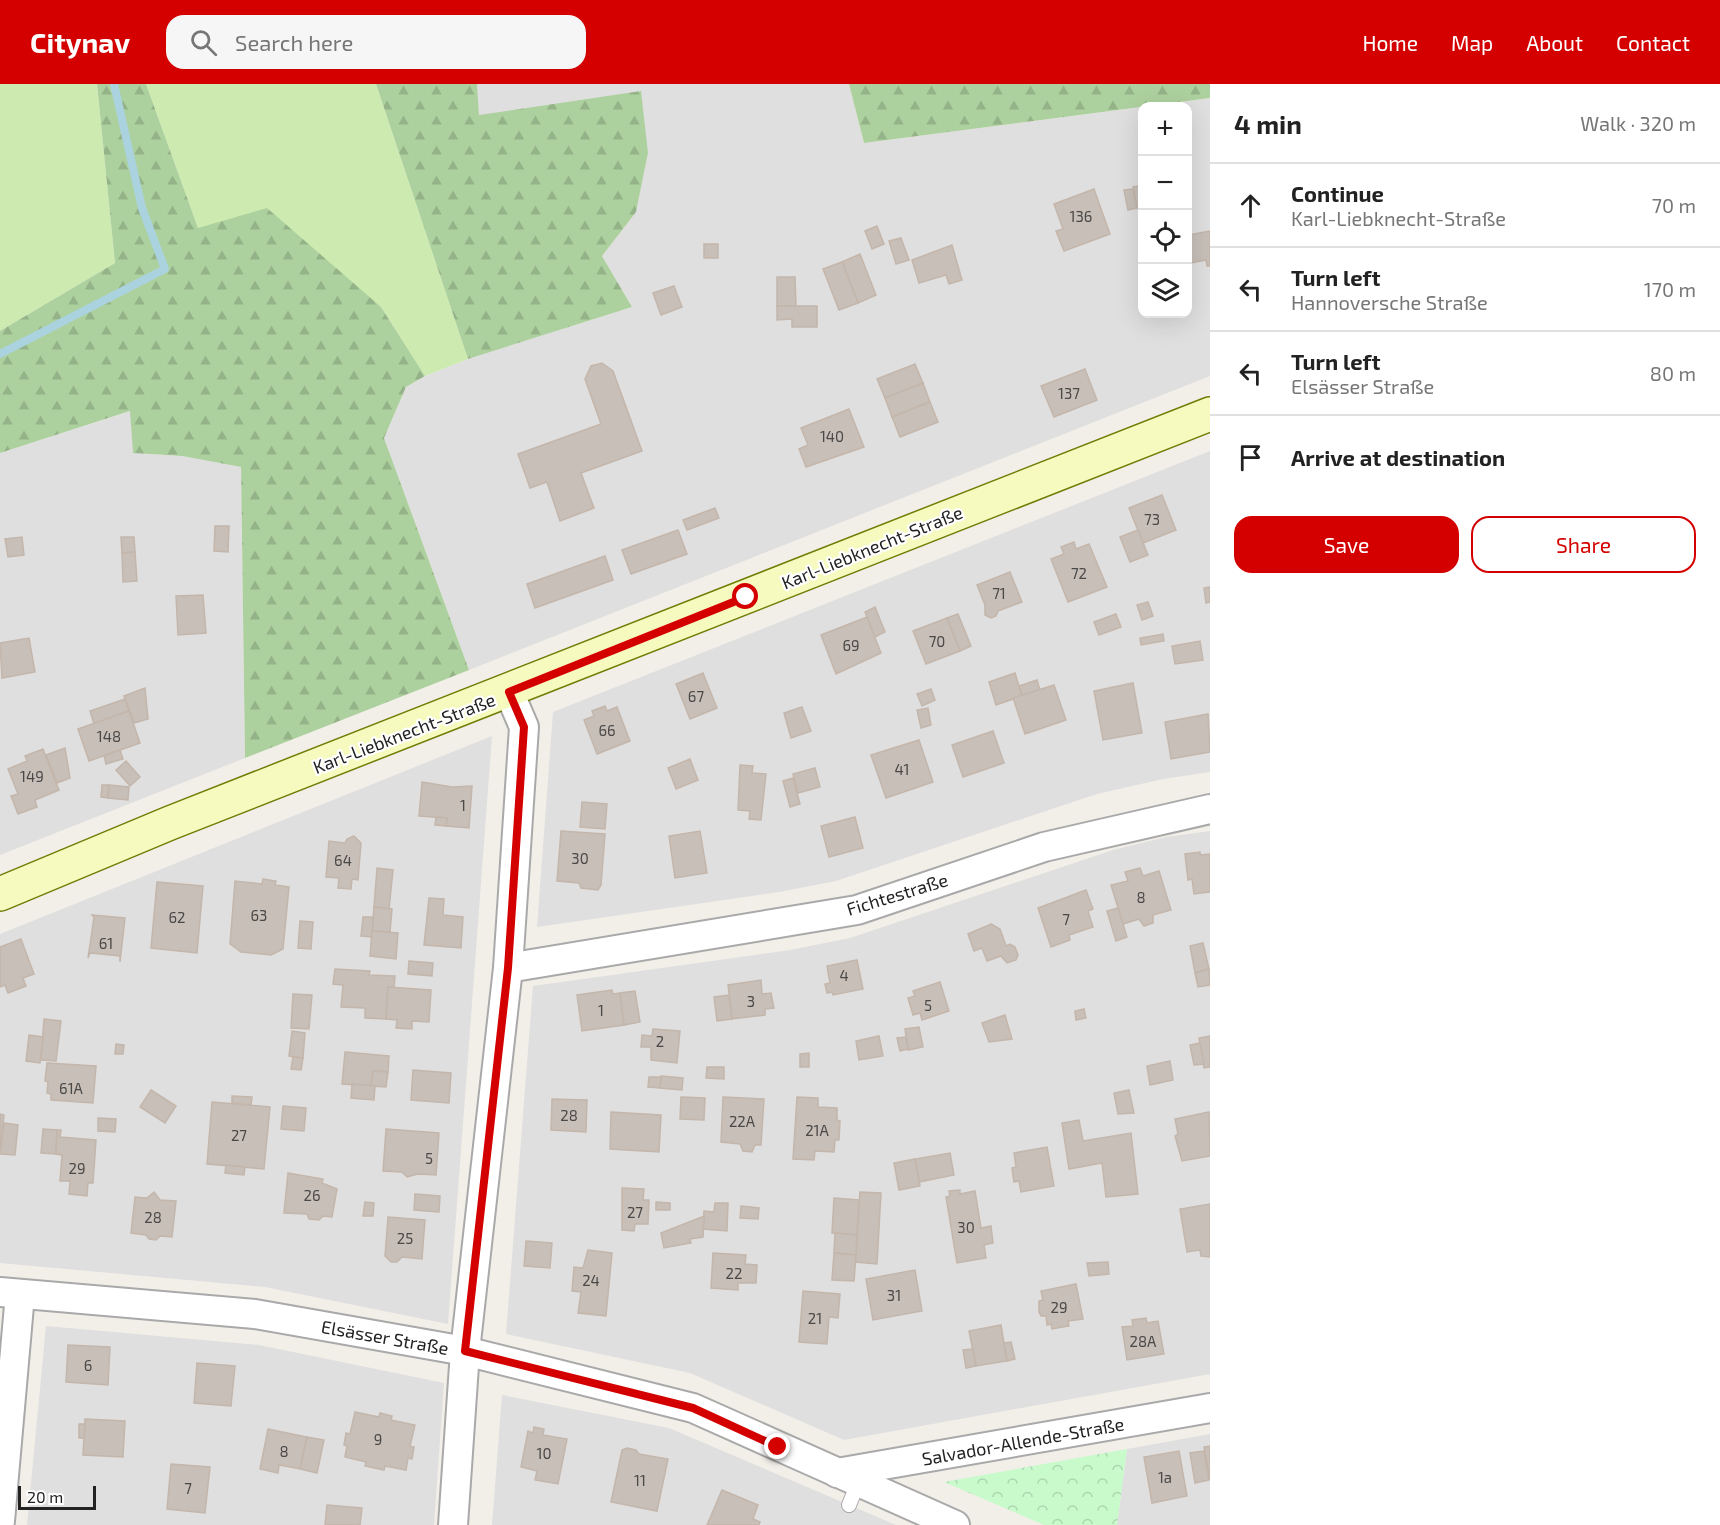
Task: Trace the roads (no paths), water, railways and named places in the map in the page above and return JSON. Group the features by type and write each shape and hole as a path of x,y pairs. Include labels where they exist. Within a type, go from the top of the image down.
{"street":[{"name":"Karl-Liebknecht-Straße","path":"0,894 170,823 509,692 1210,414"},
{"path":"453,1525 465,1351 508,968 524,727 509,692"},
{"name":"Fichtestraße","path":"508,968 857,910 1044,847 1210,809"},
{"path":"0,1521 10,1293"},
{"name":"Elsässer Straße","path":"10,1293 255,1314 465,1351 693,1408 848,1487 955,1525"},
{"name":"Salvador-Allende-Straße","path":"848,1487 1210,1408"}],"waterway":[{"path":"0,354 165,269 142,208 114,84"}]}
